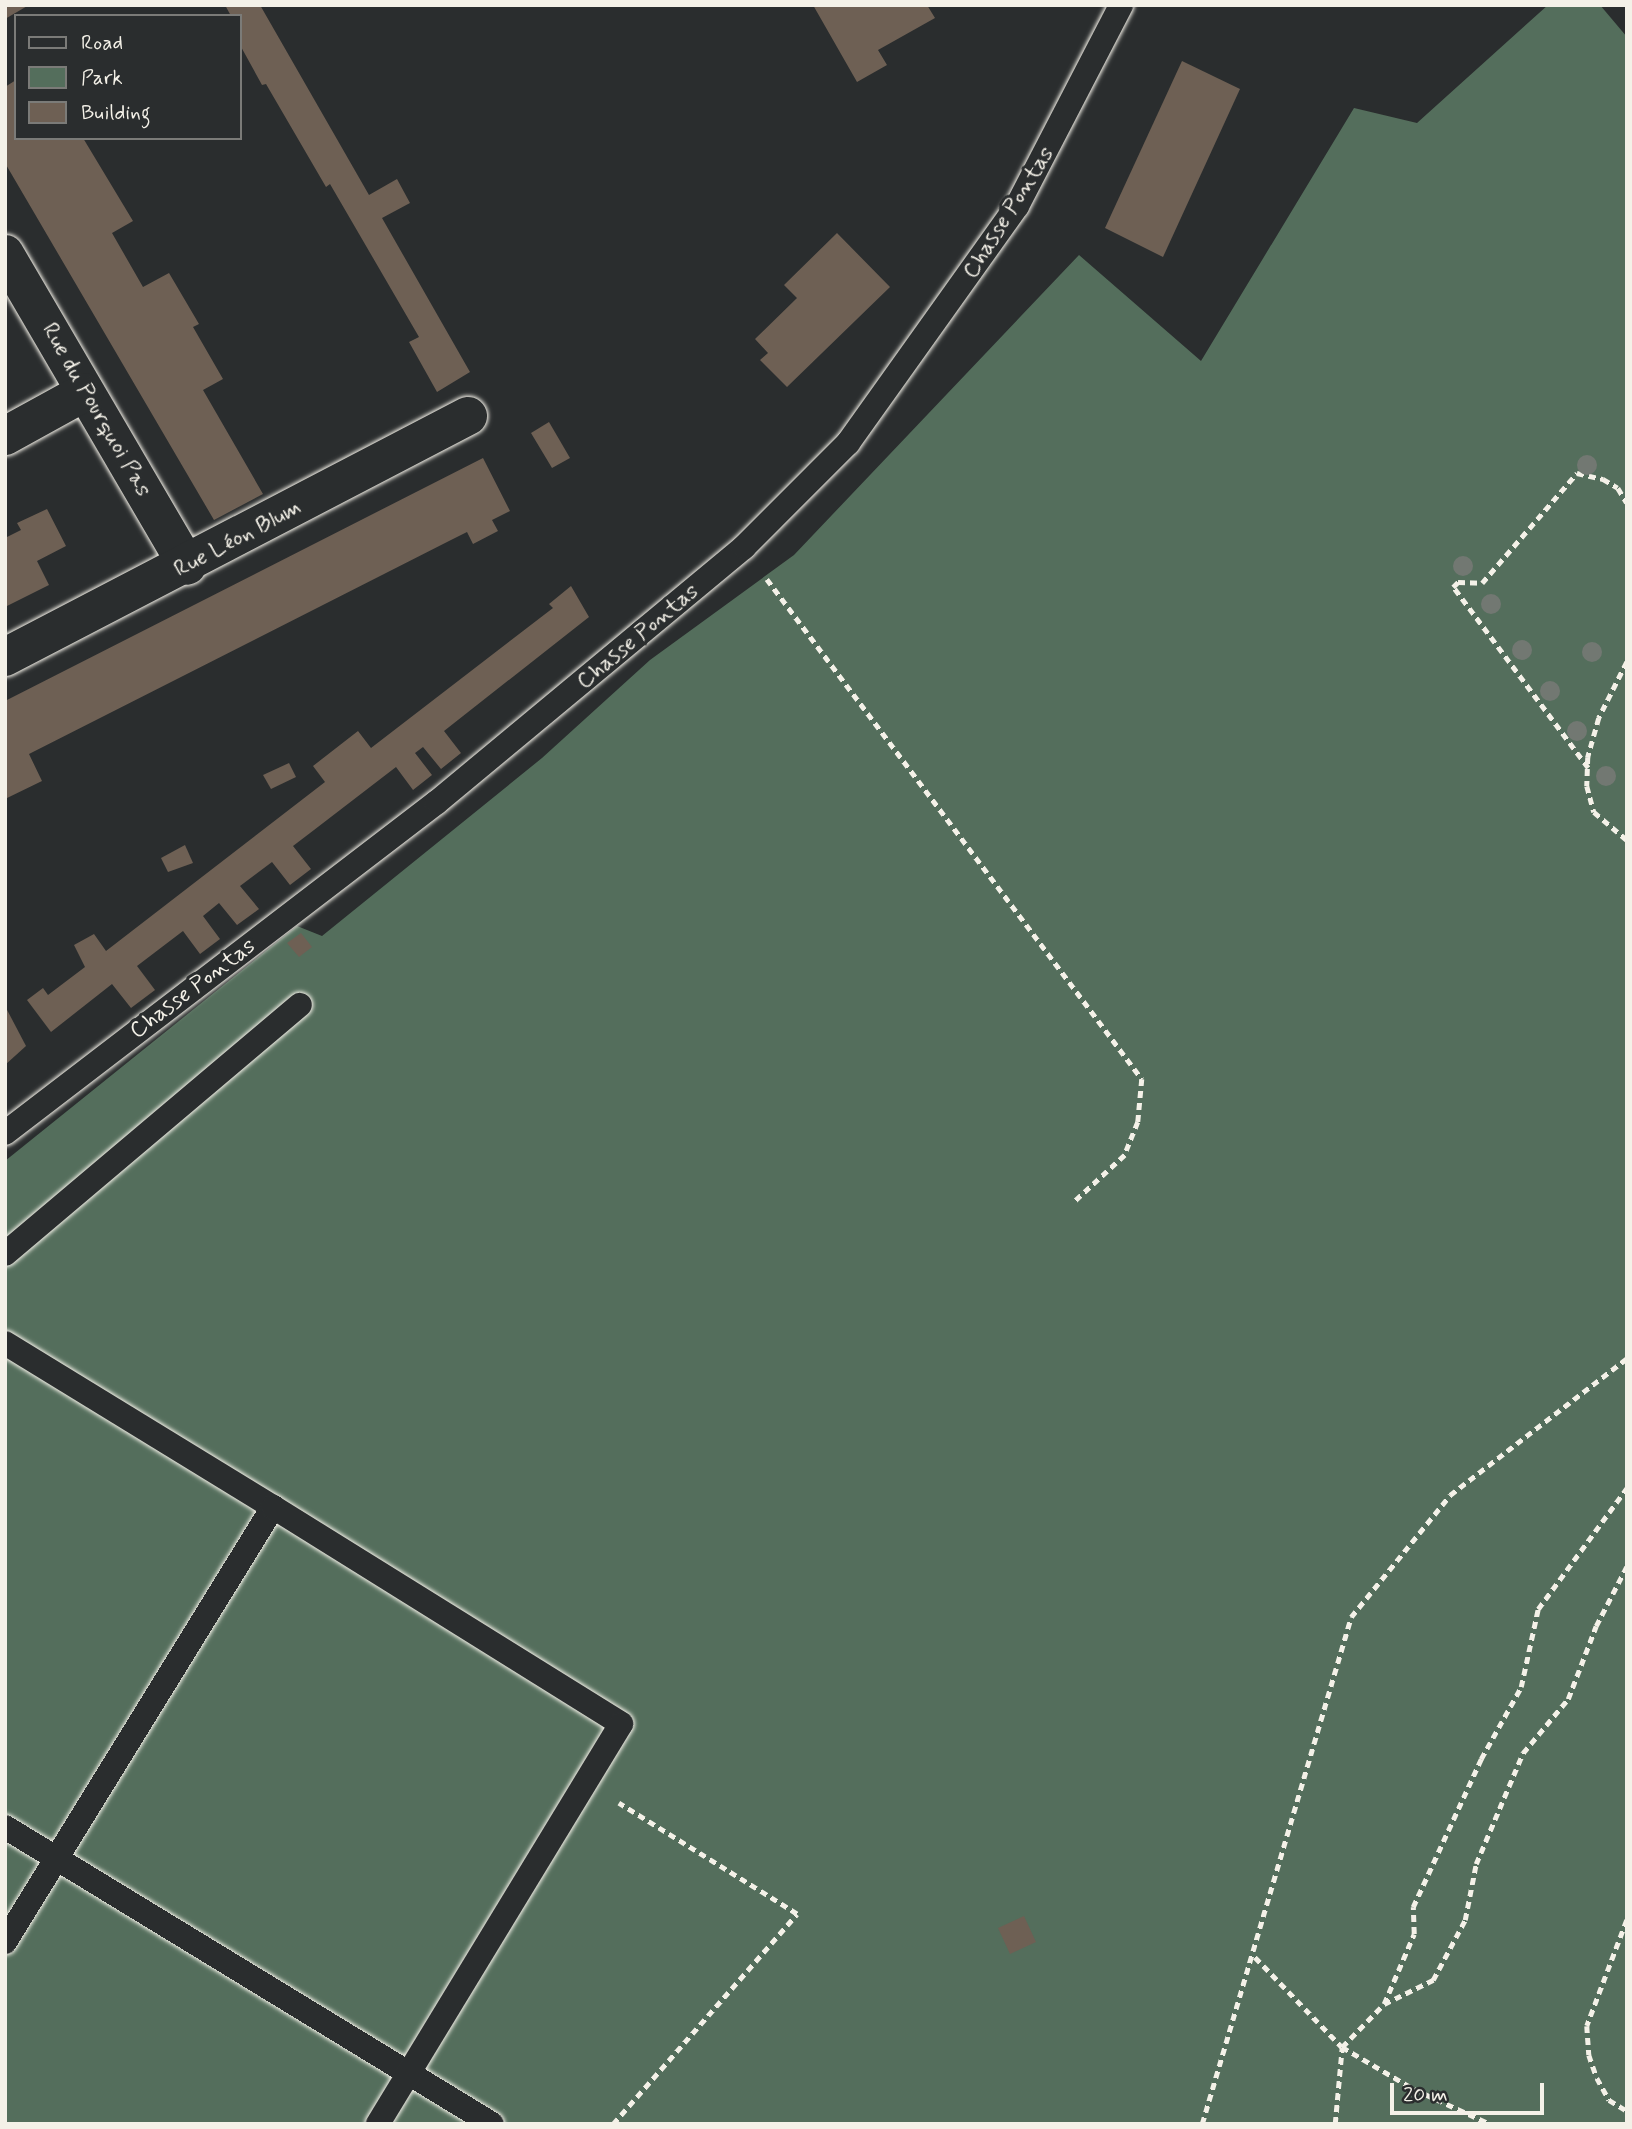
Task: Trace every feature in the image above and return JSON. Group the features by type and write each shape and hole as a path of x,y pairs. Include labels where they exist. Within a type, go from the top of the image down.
{"street":[{"name":"Rue du Pourquoi Pas","path":"5,254 187,566"},
{"path":"5,436 85,392"},
{"name":"Rue Léon Blum","path":"5,657 187,566 468,416"}],"lane":[{"name":"Chasse Pontas","path":"5,1133 437,802 744,547 848,443 952,304 1024,195 1121,5"},
{"path":"5,1254 300,1005"},
{"path":"5,1343 621,1724 378,2124"},
{"path":"5,1942 272,1507"},
{"path":"5,1827 492,2124"}],"path":[{"path":"1588,768 1453,587 1458,582 1482,583 1577,473 1603,479 1618,488 1627,503"},
{"path":"744,547 1142,1079 1138,1122 1125,1155 1074,1202"},
{"path":"1627,662 1599,718 1588,768 1594,812 1627,840"},
{"path":"1202,2124 1255,1956 1351,1617 1450,1495 1627,1358"},
{"path":"1384,2004 1414,1934 1413,1907 1481,1759 1521,1687 1538,1609 1627,1488"},
{"path":"1335,2124 1342,2047 1384,2004 1433,1980 1465,1920 1476,1864 1523,1753 1567,1699 1596,1626 1627,1566"},
{"path":"586,1782 797,1914 613,2124"},
{"path":"1627,1920 1587,2026 1589,2055 1597,2078 1609,2100 1627,2111"},
{"path":"1255,1956 1342,2047 1414,2089 1489,2124"}],"green space":[{"path":"1548,5 1600,5 1627,37 1627,2124 5,2124 5,1161 297,926 322,936 542,758 650,660 794,555 1079,255 1201,361 1354,108 1417,123"}],"building":[{"path":"5,5 29,5 5,19"},
{"path":"225,5 260,5 369,195 397,179 410,203 382,218 470,372 437,392 409,342 419,337 330,184 326,187 266,84 262,85 242,49 242,14 230,14"},
{"path":"813,5 927,5 935,18 878,50 887,65 857,82"},
{"path":"1182,61 1240,89 1163,257 1105,228"},
{"path":"14,81 14,140 84,140 133,221 112,233 143,287 169,273 199,324 193,327 223,379 203,390 263,494 214,520 5,163 5,87"},
{"path":"837,233 890,287 787,387 760,360 768,353 755,339 797,298 784,285"},
{"path":"549,422 570,458 552,468 531,433"},
{"path":"483,458 510,511 492,520 498,531 473,544 467,532 29,754 42,781 5,799 5,701"},
{"path":"47,509 66,546 37,561 49,585 5,607 5,538 21,530 17,523"},
{"path":"571,586 589,617 444,731 461,753 441,769 423,747 415,753 432,775 413,790 396,767 293,846 311,869 290,885 272,862 240,886 259,909 237,925 219,903 203,916 220,939 200,954 183,931 137,966 155,990 131,1008 112,984 51,1032 27,1000 43,988 48,995 85,967 74,945 94,934 106,951 325,782 313,766 358,731 371,748 553,608 549,604"},
{"path":"289,763 296,777 271,789 263,775"},
{"path":"185,845 193,863 168,872 161,858"},
{"path":"301,933 312,947 299,957 287,943"},
{"path":"5,1006 26,1046 5,1065"},
{"path":"1024,1916 1036,1942 1010,1954 998,1928"}]}
